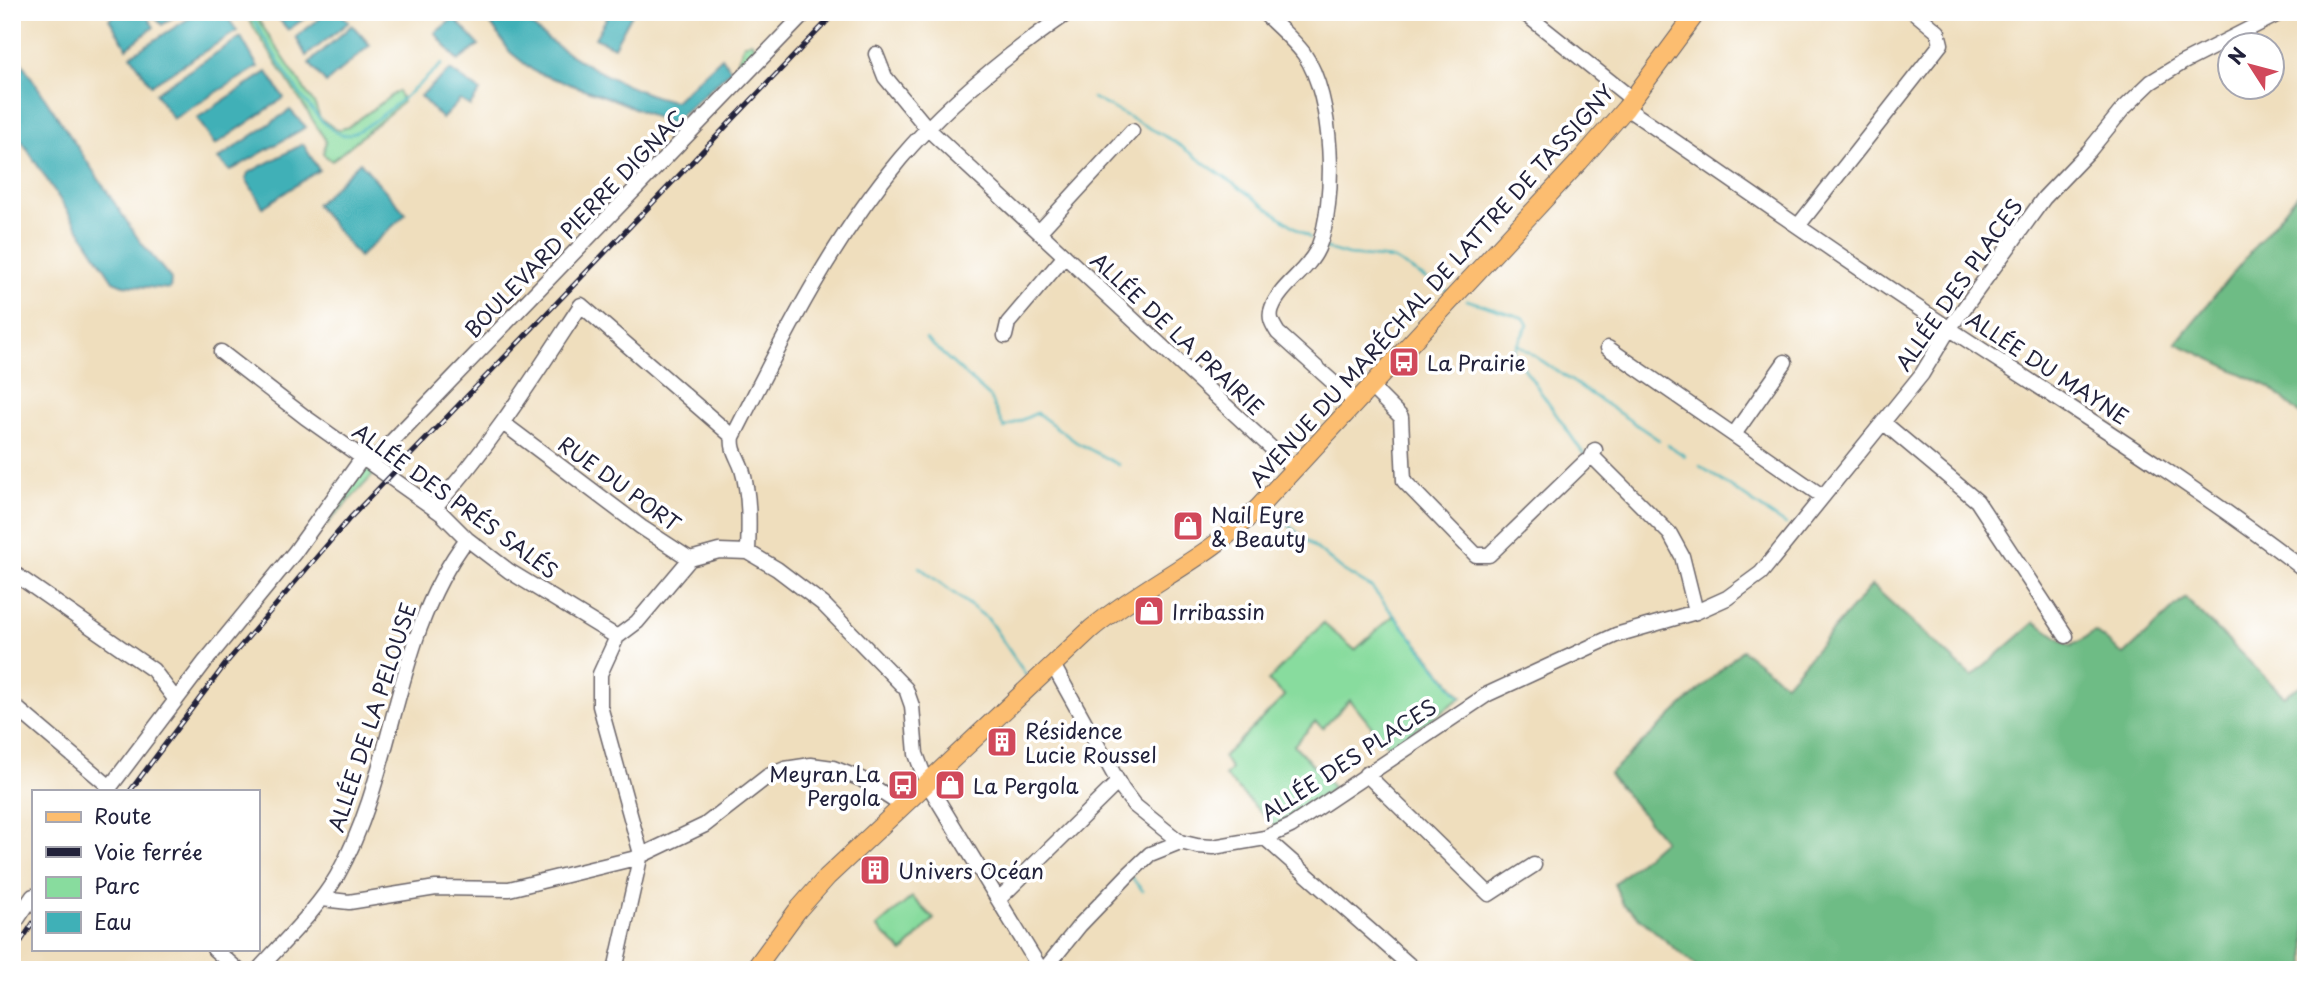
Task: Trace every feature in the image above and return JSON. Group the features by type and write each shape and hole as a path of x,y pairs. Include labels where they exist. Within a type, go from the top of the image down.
{"main road":[{"name":"AVENUE DU MARÉCHAL DE LATTRE DE TASSIGNY","path":"754,970 804,902 926,781 950,763 1109,614 1221,541 1294,469 1629,104 1697,12"}],"street":[{"name":"BOULEVARD PIERRE DIGNAC","path":"108,789 367,460 806,12"},
{"path":"1262,12 1304,54 1322,89 1328,142 1328,216 1317,251 1272,308 1271,322 1278,333 1355,402"},
{"name":"ALLÉE DU MAYNE","path":"1523,12 1629,104 1798,226 1950,329 2134,447 2231,513 2306,571"},
{"path":"1798,226 1941,44 1938,32 1914,12"},
{"name":"ALLÉE DES PLACES","path":"1180,842 1213,847 1265,838 1300,821 1453,715 1538,669 1616,635 1696,612 1727,598 1761,573 1922,374 1950,329 2044,198 2151,82 2282,12"},
{"path":"1053,665 1118,782 1134,805 1180,842 1150,854 1136,867 1080,925 1043,970 926,781 916,754 912,706 900,680 823,604 777,569 748,552 750,511 742,467 732,447 733,437 794,317 826,263 889,174 928,129 1005,57 1059,15"},
{"name":"ALLÉE DE LA PRAIRIE","path":"876,54 885,77 928,129 1294,469"},
{"path":"1039,232 1132,131"},
{"name":"ALLÉE DE LA PRAIRIE","path":"1005,336 1008,323 1065,256"},
{"path":"434,508 450,492 503,423 581,305 733,437"},
{"path":"1608,348 1735,433 1822,496"},
{"name":"ALLÉE DES PRÉS SALÉS","path":"220,352 434,508 467,539 509,571 617,638"},
{"path":"1735,433 1785,362"},
{"path":"1370,386 1401,418 1404,481 1476,555 1489,555 1585,462"},
{"name":"RUE DU PORT","path":"503,423 641,527 690,559 719,551 748,552"},
{"path":"1884,423 1977,501 2066,636"},
{"path":"1595,450 1592,456 1670,534 1682,556 1696,612"},
{"name":"ALLÉE DE LA PELOUSE","path":"258,970 321,899 337,876 358,828 421,619 454,557 467,539"},
{"path":"615,970 641,854 600,706 600,674 617,638 637,622 690,559"},
{"path":"12,572 153,670 176,700"},
{"path":"12,704 108,789"},
{"path":"321,899 348,902 436,888 509,889 641,854 705,825 768,776 785,769 811,765 833,768 861,779 901,805"},
{"path":"1366,774 1489,894 1534,865"},
{"path":"999,899 1118,782"},
{"path":"1265,838 1415,970"},
{"path":"12,927 32,897"},
{"path":"215,950 238,970"}],"green space":[{"path":"244,12 253,12 315,105 320,118 337,130 348,127 398,91 403,102 332,161 323,154 326,141"},
{"path":"751,41 756,49 755,60 673,142 732,77 744,44"},
{"path":"2306,184 2306,420 2270,387 2176,343"},
{"path":"366,469 376,472 326,525 360,474"},
{"path":"1872,585 1972,677 2035,622 2071,646 2095,632 2124,655 2185,598 2284,696 2306,682 2306,970 1700,970 1623,904 1614,884 1664,840 1609,774 1742,650 1786,684"},
{"path":"1394,615 1462,697 1389,748 1350,700 1323,728 1315,722 1294,745 1334,788 1275,827 1225,776 1231,769 1223,757 1285,696 1268,681 1323,623 1355,650"},
{"path":"912,897 934,919 903,952 877,927"}],"water":[{"path":"118,12 181,12 162,25 151,13 146,15 154,27 127,48 109,19"},
{"path":"199,12 224,12 237,31 151,85 131,55"},
{"path":"273,12 314,12 288,30"},
{"path":"328,12 340,12 349,22 306,56 296,37"},
{"path":"483,12 520,12 548,39 591,67 637,90 675,101 722,57 731,70 671,124 618,101 535,72 510,52"},
{"path":"610,12 633,12 614,47 595,38"},
{"path":"454,18 479,45 458,61 435,33"},
{"path":"352,25 370,45 326,83 309,63"},
{"path":"241,37 258,67 173,119 155,93"},
{"path":"12,48 139,240 171,279 170,289 123,285 113,281 12,126"},
{"path":"450,70 480,91 470,106 460,100 442,119 420,96"},
{"path":"267,72 284,98 215,145 197,118"},
{"path":"290,110 306,127 230,171 218,159"},
{"path":"303,144 319,170 263,207 246,179 248,173"},
{"path":"360,162 406,214 359,257 316,205"}],"waterway":[{"path":"249,12 307,104 335,132 347,135 368,125 442,64"},
{"path":"1093,98 1172,140 1310,238"},
{"path":"1324,248 1348,255 1393,259 1447,291"},
{"path":"1467,300 1524,318 1528,325 1513,352 1585,456"},
{"path":"926,339 989,396 1004,428 1037,413 1076,442 1119,465"},
{"path":"1517,344 1659,440"},
{"path":"1668,445 1685,456"},
{"path":"1700,466 1786,525"},
{"path":"1269,509 1341,569 1372,588 1460,697"},
{"path":"919,567 988,619 1026,675"},
{"path":"1131,877 1143,891"}],"railway":[{"path":"131,790 227,662 350,518 836,12"},
{"path":"12,955 32,925"}],"place":[{"name":"La Prairie","path":"1404,362"},
{"name":"Nail Eyre & Beauty","path":"1188,526"},
{"name":"Irribassin","path":"1149,611"},
{"name":"Résidence Lucie Roussel","path":"1002,742"},
{"name":"Meyran La Pergola","path":"903,785"},
{"name":"La Pergola","path":"950,785"},
{"name":"Univers Océan","path":"875,870"}]}
